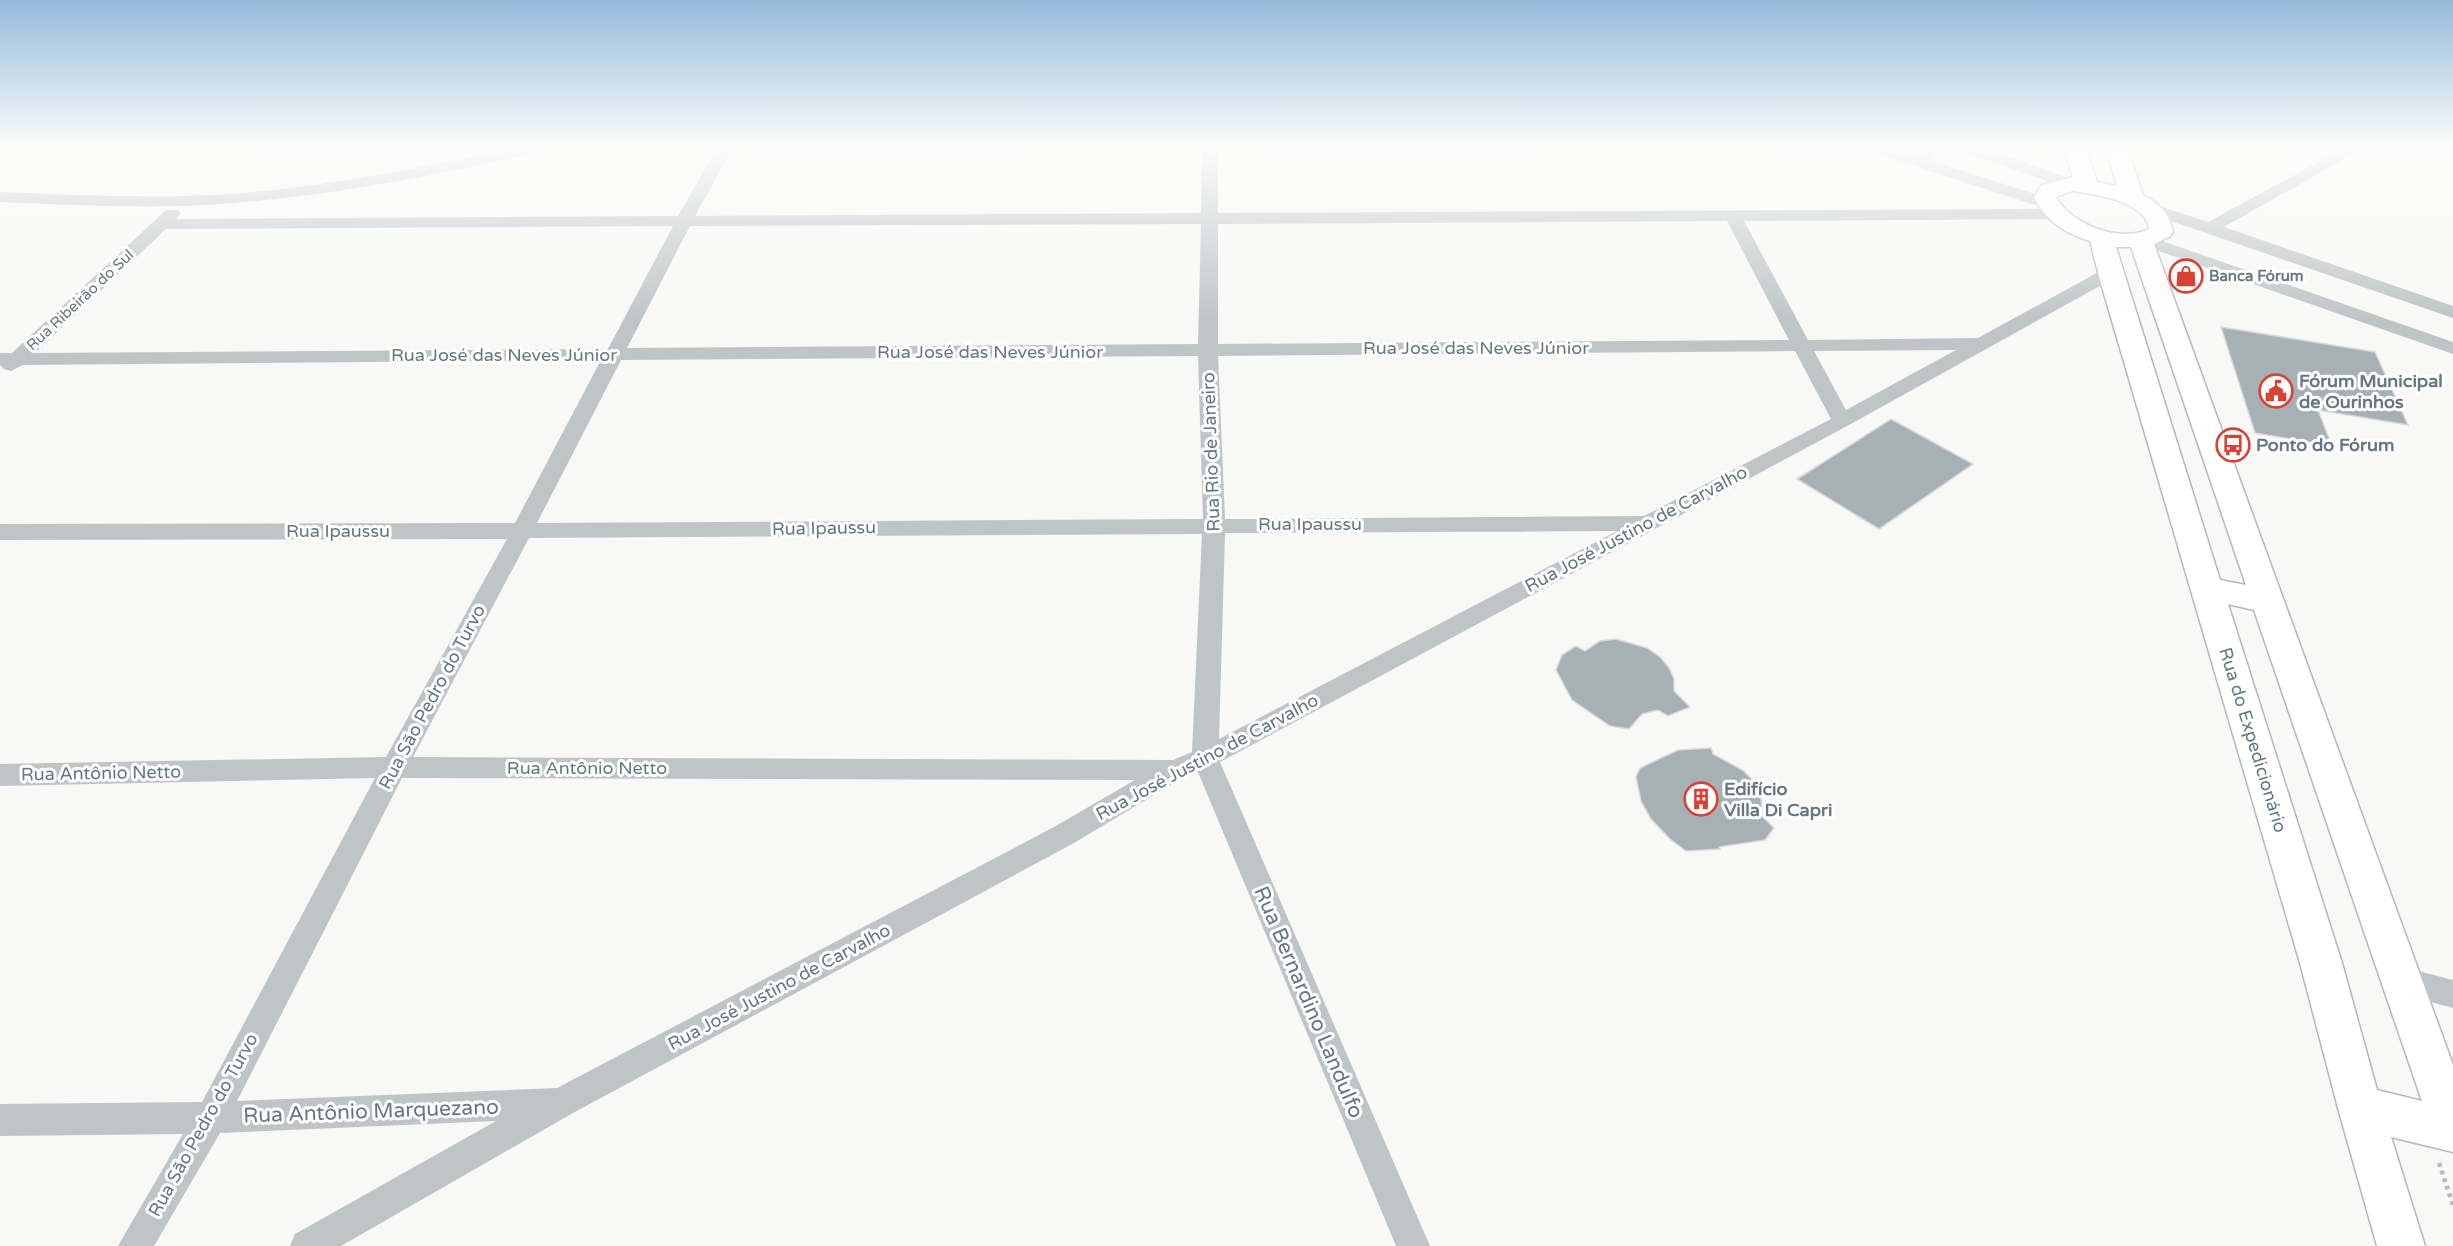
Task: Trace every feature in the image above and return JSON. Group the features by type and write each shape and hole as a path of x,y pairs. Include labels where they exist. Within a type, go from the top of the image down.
{"main road":[{"path":"2049,204 2051,209 2074,226 2101,236 2143,241 2161,232 2162,225 2154,212 2141,204"},
{"name":"Rua do Expedicionário","path":"2101,236 2110,273 2321,963 2360,1108 2401,1246"},
{"path":"2143,241 2453,1129"},
{"path":"2206,589 2269,600"},
{"path":"2360,1108 2453,1129"}],"street":[{"name":"Rua Ribeirão do Sul","path":"0,375 9,359 184,204"},
{"name":"Rua São Pedro do Turvo","path":"135,1246 211,1118 394,767 522,531 693,204"},
{"name":"Rua Rio de Janeiro","path":"1205,758 1214,525 1208,350 1209,204"},
{"path":"2037,204 2051,209"},
{"path":"2144,204 2208,229 2453,312"},
{"path":"2208,229 2253,204"},
{"path":"162,224 1732,215 2051,209"},
{"path":"1732,215 1842,421"},
{"path":"2143,241 2453,348"},
{"name":"Rua José Justino de Carvalho","path":"307,1246 562,1102 1064,835 1175,770 1205,758 1842,421 2110,273"},
{"path":"2407,332 2426,303"},
{"name":"Rua José das Neves Júnior","path":"9,359 1980,344"},
{"name":"Rua Ipaussu","path":"0,532 522,531 1647,523"},
{"name":"Rua Bernardino Landulfo","path":"1205,758 1413,1246"},
{"name":"Rua Antônio Netto","path":"0,775 394,767 1175,770"},
{"path":"2403,981 2453,994"},
{"name":"Rua Antônio Marquezano","path":"0,1120 211,1118 562,1102"}],"building":[{"name":"Fórum Municipal de Ourinhos","path":"2221,327 2375,352 2408,425 2318,410 2332,446 2255,433"},
{"path":"1891,419 1973,464 1879,529 1797,479"},
{"path":"1616,639 1647,648 1660,657 1674,679 1674,691 1690,707 1668,716 1658,710 1642,714 1629,729 1610,726 1572,700 1556,670 1562,655 1576,646 1585,651 1600,641"},
{"name":"Edifício Villa Di Capri","path":"1711,748 1713,754 1744,771 1755,783 1761,797 1762,816 1774,828 1765,840 1719,847 1720,849 1686,851 1670,839 1651,819 1641,801 1636,777 1640,768 1678,750"}],"place":[{"name":"Banca Fórum","path":"2186,276"},
{"name":"Fórum Municipal de Ourinhos","path":"2276,391"},
{"name":"Ponto do Fórum","path":"2233,445"},
{"name":"Edifício Villa Di Capri","path":"1701,799"}]}
